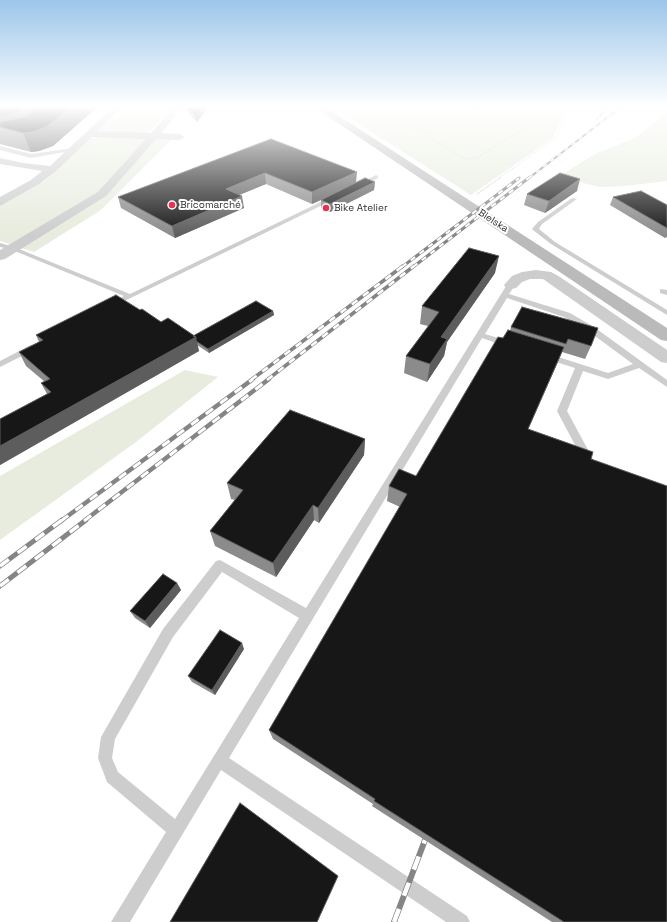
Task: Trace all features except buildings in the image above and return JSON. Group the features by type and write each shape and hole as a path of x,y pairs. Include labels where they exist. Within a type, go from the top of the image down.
{"main road":[{"name":"Bielska","path":"384,150 667,336"}],"street":[{"path":"0,202 35,182 73,150"},
{"path":"0,256 102,194 141,150"},
{"path":"0,161 22,166 52,169"},
{"path":"508,290 517,279 526,275 546,275 667,358"}],"lane":[{"path":"8,150 31,156 55,151 73,150"},
{"path":"350,190 376,177"},
{"path":"102,310 337,196"},
{"path":"574,199 540,223 535,229 552,243 667,313"},
{"path":"0,245 12,248 129,296"},
{"path":"120,922 508,290 567,315 591,329 667,384"},
{"path":"480,335 516,346"},
{"path":"0,364 41,343"},
{"path":"537,353 608,376 640,364"},
{"path":"580,367 562,411 588,459"},
{"path":"176,830 112,778 105,758 108,737 168,634 220,565 308,616"},
{"path":"219,760 461,922"}],"path":[{"path":"450,150 468,159 478,157 490,150"},
{"path":"472,197 539,150"}],"shaded area":[{"path":"78,150 161,150 101,210 34,252 0,241 0,205 44,181"},
{"path":"400,150 536,150 471,195"},
{"path":"605,150 667,150 667,181 600,187 558,177 595,154"},
{"path":"185,370 218,377 136,442 0,540 0,476"}],"railway":[{"path":"529,178 565,150"},
{"path":"413,267 530,177"},
{"path":"402,267 519,178"},
{"path":"251,380 403,266"},
{"path":"267,380 414,266"},
{"path":"61,521 253,379"},
{"path":"84,521 269,379"},
{"path":"0,566 62,520"},
{"path":"0,586 86,520"},
{"path":"394,922 425,840"}],"place":[{"name":"Bricomarché","path":"172,205"},
{"name":"Bike Atelier","path":"326,208"}]}
